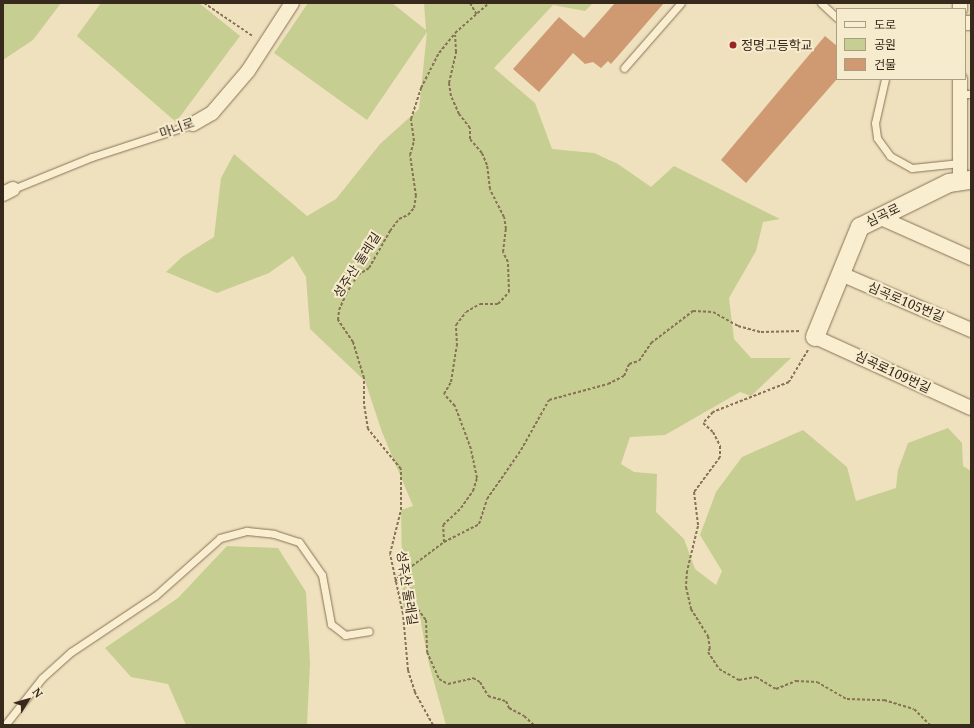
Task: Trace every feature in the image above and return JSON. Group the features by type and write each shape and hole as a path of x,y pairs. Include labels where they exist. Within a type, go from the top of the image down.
{"street":[{"name":"마니로","path":"193,124 212,113 248,71 292,3"},
{"path":"960,80 965,94 960,163 966,181"},
{"name":"심곡로","path":"815,337 860,226 949,183 966,181"},
{"path":"879,217 971,258"},
{"name":"심곡로105번길","path":"841,274 971,330"},
{"name":"심곡로109번길","path":"815,337 971,408"}],"lane":[{"path":"624,68 681,3"},
{"path":"821,3 836,17"},
{"path":"885,80 875,123 878,138 890,156 912,168 960,163"},
{"name":"마니로","path":"8,191 92,157 193,124"},
{"path":"5,725 42,678 71,652 155,596 220,538 246,531 274,534 299,542 322,575 332,624 345,635 369,631"}],"path":[{"path":"204,3 265,44"},
{"path":"470,3 477,15"},
{"name":"성주산 둘레길","path":"433,725 415,692 408,670 404,621 390,554 401,510 401,469 368,430 364,404 364,378 353,342 338,320 339,310 346,294 358,276 368,268 399,219 408,215 414,208 416,196 410,155 414,141 411,119 421,88 439,53 455,33 489,3"},
{"path":"444,542 443,525 461,508 473,491 477,478 471,449 455,406 444,394 451,382 456,352 456,325 466,312 480,304 498,304 509,292 508,262 503,252 506,229 504,217 490,189 487,165 482,152 470,139 470,128 451,96 449,83 456,52 455,33"},
{"path":"395,582 400,575 444,542 479,524 487,499 521,450 549,400 608,384 624,376 630,364 639,362 651,343 693,311 713,312 738,326 761,332 798,330 815,337 789,382 713,412 703,423 712,432 720,446 720,457 694,492 698,526 687,571 686,587 691,609 708,636 710,648 708,652 719,669 739,680 756,676 776,689 796,681 817,682 847,699 884,700 914,709 930,725"},
{"path":"400,575 410,585 412,601 426,620 427,652 439,679 448,684 473,678 480,682 488,696 506,701 508,708 524,716 534,725"}],"green space":[{"path":"3,3 61,3 33,40 3,60"},
{"path":"101,3 199,3 240,36 176,122 77,36"},
{"path":"308,3 392,3 426,30 424,3 593,3 585,11 553,5 494,68 535,103 552,149 594,153 618,164 651,187 674,166 780,219 763,222 756,251 729,298 734,339 751,358 791,358 751,396 740,392 665,435 630,437 621,464 634,472 657,474 656,512 684,539 695,569 716,585 722,571 700,535 716,492 742,457 803,430 847,467 856,501 896,488 898,470 908,443 948,428 962,443 963,466 971,471 971,725 446,725 429,664 417,603 413,598 403,614 401,510 413,506 382,432 365,381 310,329 306,277 293,256 269,273 217,293 166,272 182,257 214,237 221,178 234,154 307,216 336,199 380,144 419,109 427,32 367,120 274,53"},
{"path":"227,546 278,548 306,592 310,663 307,725 186,725 168,684 131,677 105,648 178,598"}],"building":[{"path":"615,3 664,3 611,64 608,61 601,68 593,62 585,64 573,53 539,92 513,69 559,17 584,38"},
{"path":"825,36 836,45 836,80 746,183 721,160"}],"place":[{"name":"정명고등학교","path":"733,45"}]}
